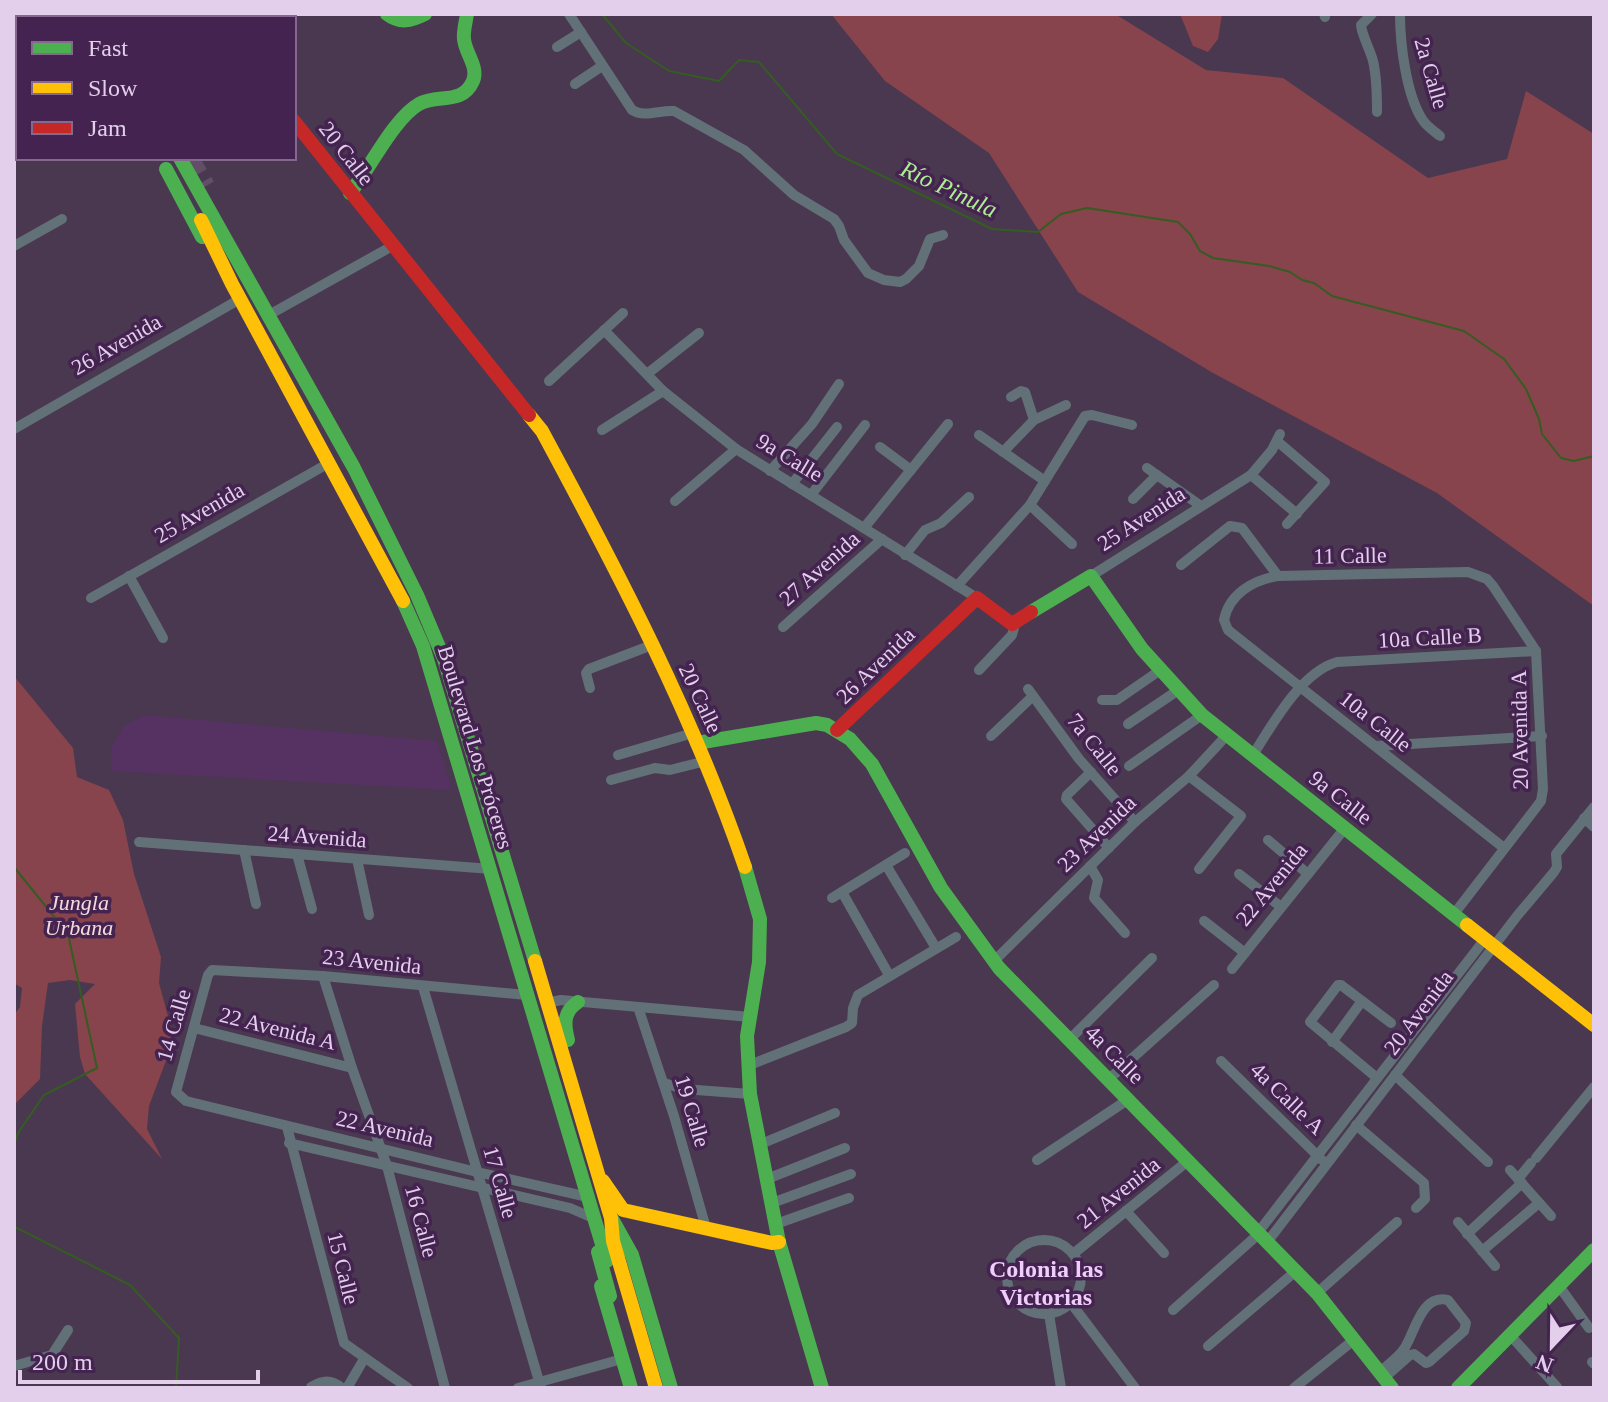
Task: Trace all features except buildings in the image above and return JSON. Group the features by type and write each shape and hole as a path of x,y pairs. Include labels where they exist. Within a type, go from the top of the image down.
{"main road":[{"path":"387,14 402,22 413,21 425,14"},
{"path":"350,193 416,105 426,100 454,99 470,84 475,67 464,39 467,14"},
{"name":"20 Calle","path":"296,124 542,431 574,488 706,761 745,865 760,919 759,962 750,1017 747,1066 750,1094 779,1242 821,1388"},
{"name":"Boulevard Los Próceres","path":"181,160 350,463 423,607 444,659 590,1143 611,1218 613,1241 656,1388"},
{"name":"Boulevard Los Próceres","path":"167,164 205,242 224,268 405,605 423,646 646,1388"},
{"path":"206,186 213,219"},
{"name":"25 Avenida","path":"1014,623 1091,576"},
{"name":"9a Calle","path":"1091,576 1130,636 1202,715 1594,1025"},
{"name":"9a Calle","path":"977,598 1014,623"},
{"name":"26 Avenida","path":"695,738 816,723 837,730 977,598"},
{"name":"4a Calle","path":"837,730 850,739 872,764 941,888 994,961 1263,1235 1317,1293 1385,1379"},
{"path":"578,1002 566,1011 564,1024 593,1130 590,1143"},
{"path":"599,1177 623,1210 779,1242"},
{"path":"611,1218 642,1309"},
{"name":"Boulevard Los Próceres","path":"611,1218 632,1255 671,1388"},
{"path":"595,1222 599,1278 631,1388"},
{"path":"596,1242 610,1296"},
{"path":"1458,1388 1594,1250"}],"street":[{"path":"569,14 632,110 645,114 661,110 683,114 744,150 794,195 834,219 844,240 868,273 884,280 900,282 906,279 919,266 930,239 943,235"},
{"name":"2a Calle","path":"1400,14 1404,56 1413,96 1422,120 1440,136"},
{"path":"1368,18 1361,30 1375,65 1377,112"},
{"path":"557,47 581,32"},
{"path":"575,84 602,66"},
{"path":"14,246 62,219"},
{"path":"267,316 394,245"},
{"name":"26 Avenida","path":"14,429 240,299"},
{"path":"549,381 623,313"},
{"name":"9a Calle","path":"604,330 663,391 736,449 977,598"},
{"path":"647,374 699,333"},
{"path":"770,471 812,424 839,384"},
{"path":"602,430 663,391"},
{"path":"1011,397 1025,392 1034,420"},
{"path":"1003,452 1034,420 1066,405"},
{"path":"957,586 1030,505 1074,440 1085,416 1132,425"},
{"path":"864,528 948,424"},
{"path":"811,495 865,425"},
{"path":"792,484 837,427"},
{"path":"979,435 1045,481"},
{"name":"25 Avenida","path":"1091,576 1251,475 1278,438 1325,480 1297,514"},
{"path":"880,447 911,470"},
{"path":"675,501 736,449"},
{"name":"25 Avenida","path":"91,598 329,463"},
{"path":"1147,468 1201,506"},
{"path":"1133,499 1157,475"},
{"path":"1251,475 1297,514 1287,524"},
{"path":"905,555 925,530 941,523 969,497"},
{"path":"1030,505 1072,544"},
{"path":"1181,565 1230,526 1236,525 1242,528 1278,576"},
{"name":"27 Avenida","path":"783,627 882,539"},
{"name":"11 Calle","path":"1278,576 1468,572 1487,579"},
{"path":"129,576 163,638"},
{"name":"10a Calle","path":"1278,576 1264,578 1245,588 1225,612 1225,625 1504,848"},
{"name":"20 Avenida A","path":"1454,914 1541,801 1542,736 1536,651 1487,579"},
{"path":"979,670 1012,635 1014,623"},
{"path":"590,688 586,673 589,669 652,645"},
{"name":"10a Calle B","path":"1301,688 1316,671 1337,662 1536,651"},
{"path":"1102,700 1117,700 1159,671"},
{"path":"1253,755 1301,688"},
{"path":"1128,724 1177,691"},
{"name":"7a Calle","path":"991,736 1030,693 1091,772 1135,822"},
{"path":"1129,766 1202,715"},
{"name":"23 Avenida","path":"994,961 1135,822 1189,776 1227,735"},
{"path":"1376,746 1542,736"},
{"path":"618,755 695,738"},
{"path":"611,780 655,768 670,770 706,761"},
{"path":"1091,772 1066,799 1109,848"},
{"path":"1189,776 1241,816 1199,869"},
{"name":"20 Avenida","path":"1263,1235 1317,1155 1377,1078 1490,942 1554,872 1557,867 1556,854 1594,807"},
{"path":"1584,818 1594,827"},
{"name":"22 Avenida","path":"1232,969 1345,828"},
{"path":"1268,840 1308,874"},
{"name":"24 Avenida","path":"139,842 491,869"},
{"path":"244,850 256,904"},
{"path":"889,975 837,895 905,853"},
{"path":"297,854 312,909"},
{"path":"357,859 369,915"},
{"path":"886,865 936,948"},
{"path":"1090,866 1098,880 1094,898 1125,933"},
{"path":"1239,874 1281,907"},
{"path":"1204,921 1245,953"},
{"path":"747,1066 846,1027 852,1023 858,995 956,937"},
{"name":"20 Avenida","path":"1173,1310 1253,1239 1263,1235 1327,1164 1490,942"},
{"path":"1070,1039 1152,958"},
{"name":"23 Avenida","path":"212,970 323,976 527,995"},
{"name":"14 Calle","path":"176,1092 208,975 212,970"},
{"name":"16 Calle","path":"323,976 382,1149 445,1388"},
{"path":"1109,1079 1214,985"},
{"path":"1377,1078 1310,1022 1341,985 1391,1023"},
{"name":"17 Calle","path":"423,987 540,1385"},
{"path":"546,1003 561,1000 750,1017"},
{"path":"1332,1042 1362,1001"},
{"name":"19 Calle","path":"638,1007 664,1083 706,1228"},
{"name":"22 Avenida A","path":"194,1028 352,1068"},
{"name":"4a Calle A","path":"1221,1061 1327,1164"},
{"path":"1395,1075 1488,1162"},
{"path":"664,1083 683,1089 750,1094"},
{"path":"1467,1234 1594,1087"},
{"path":"674,1116 683,1089"},
{"name":"22 Avenida","path":"176,1092 186,1101 287,1127 588,1197"},
{"path":"1037,1160 1129,1099"},
{"path":"761,1144 835,1113"},
{"path":"1356,1125 1424,1183 1425,1199 1416,1208"},
{"name":"15 Calle","path":"287,1127 342,1339 348,1348 408,1388"},
{"name":"22 Avenida","path":"289,1143 570,1208 595,1222"},
{"path":"767,1179 845,1148"},
{"name":"21 Avenida","path":"1073,1254 1189,1160"},
{"path":"772,1203 851,1174"},
{"path":"1517,1177 1551,1216"},
{"path":"776,1224 849,1198"},
{"path":"1482,1251 1539,1203"},
{"path":"1126,1211 1164,1253"},
{"path":"1317,1293 1397,1222"},
{"path":"1458,1222 1495,1266"},
{"path":"1034,1241 1051,1241 1073,1254 1081,1275 1079,1290 1071,1303 1049,1314 1024,1309 1012,1297 1006,1281 1009,1264 1019,1250 1034,1241"},
{"path":"1208,1346 1296,1271"},
{"path":"1559,1286 1589,1328"},
{"path":"1440,1299 1448,1300 1466,1323 1464,1331 1429,1362 1410,1355 1385,1379 1428,1305 1440,1299"},
{"path":"1071,1303 1132,1383 1119,1388"},
{"path":"1049,1314 1061,1388"},
{"path":"14,1366 52,1355 68,1330"},
{"path":"1510,1335 1557,1387"},
{"path":"1294,1388 1355,1339"},
{"path":"311,1387 324,1381 344,1388 364,1359"},
{"path":"518,1388 540,1385 622,1359"}],"shaded area":[{"path":"144,715 437,741 452,790 111,771 111,748 123,727"}],"green space":[{"path":"831,14 1115,14 1206,70 1283,78 1428,178 1507,159 1526,91 1594,134 1594,606 1437,493 1213,373 1078,292 989,153 885,81"},
{"path":"1180,14 1222,14 1218,39 1208,52 1193,46"},
{"name":"Jungla Urbana","path":"14,676 73,748 77,777 109,790 123,820 134,874 161,957 159,983 172,1031 170,1050 149,1106 147,1129 162,1159 85,1074 80,1057 75,1004 95,984 70,980 48,983 42,1026 40,1079 14,1105 14,1015 20,1007 22,988 14,983"}],"waterway":[{"name":"Río Pinula","path":"602,14 626,43 669,71 719,81 739,60 759,62 837,154 992,229 1038,232 1061,214 1087,208 1178,222 1200,251 1213,258 1290,272 1332,296 1464,331 1504,359 1526,389 1542,434 1561,458 1574,461 1594,456"},
{"path":"14,867 68,934 97,1068 44,1095 14,1144"},
{"path":"14,1223 15,1227 130,1285 179,1338 176,1388"}],"tunnel":[{"path":"191,160 206,186"}],"traffic: fast":[{"path":"387,14 406,20 425,14"},
{"path":"350,193 391,132 410,111 426,101 456,96 468,89 474,76 464,39 467,14"},
{"path":"181,160 354,468 417,595 444,659 535,961"},
{"path":"166,169 202,237"},
{"path":"1031,612 1091,576 1142,649 1202,715 1467,925"},
{"path":"403,601 423,646 607,1261"},
{"path":"697,743 816,723 827,725 850,739 872,764 941,888 999,968 1317,1293 1392,1388"},
{"path":"745,867 760,919 759,962 747,1036 750,1094 779,1242 822,1388"},
{"path":"568,1040 566,1019 578,1002"},
{"path":"612,1219 632,1255 671,1388"},
{"path":"1458,1388 1594,1250"},
{"path":"598,1252 610,1296"},
{"path":"601,1286 631,1388"}],"traffic: slow":[{"path":"201,220 232,284 403,601"},
{"path":"529,415 542,431 598,537 678,699 745,867"},
{"path":"1467,925 1594,1025"},
{"path":"535,961 611,1218 613,1241 656,1388"},
{"path":"603,1181 623,1210 779,1242"}],"traffic: jam":[{"path":"296,124 529,415"},
{"path":"837,730 977,598 1012,624 1031,612"}],"district":[{"name":"Colonia las Victorias","path":"1046,1283"}]}
